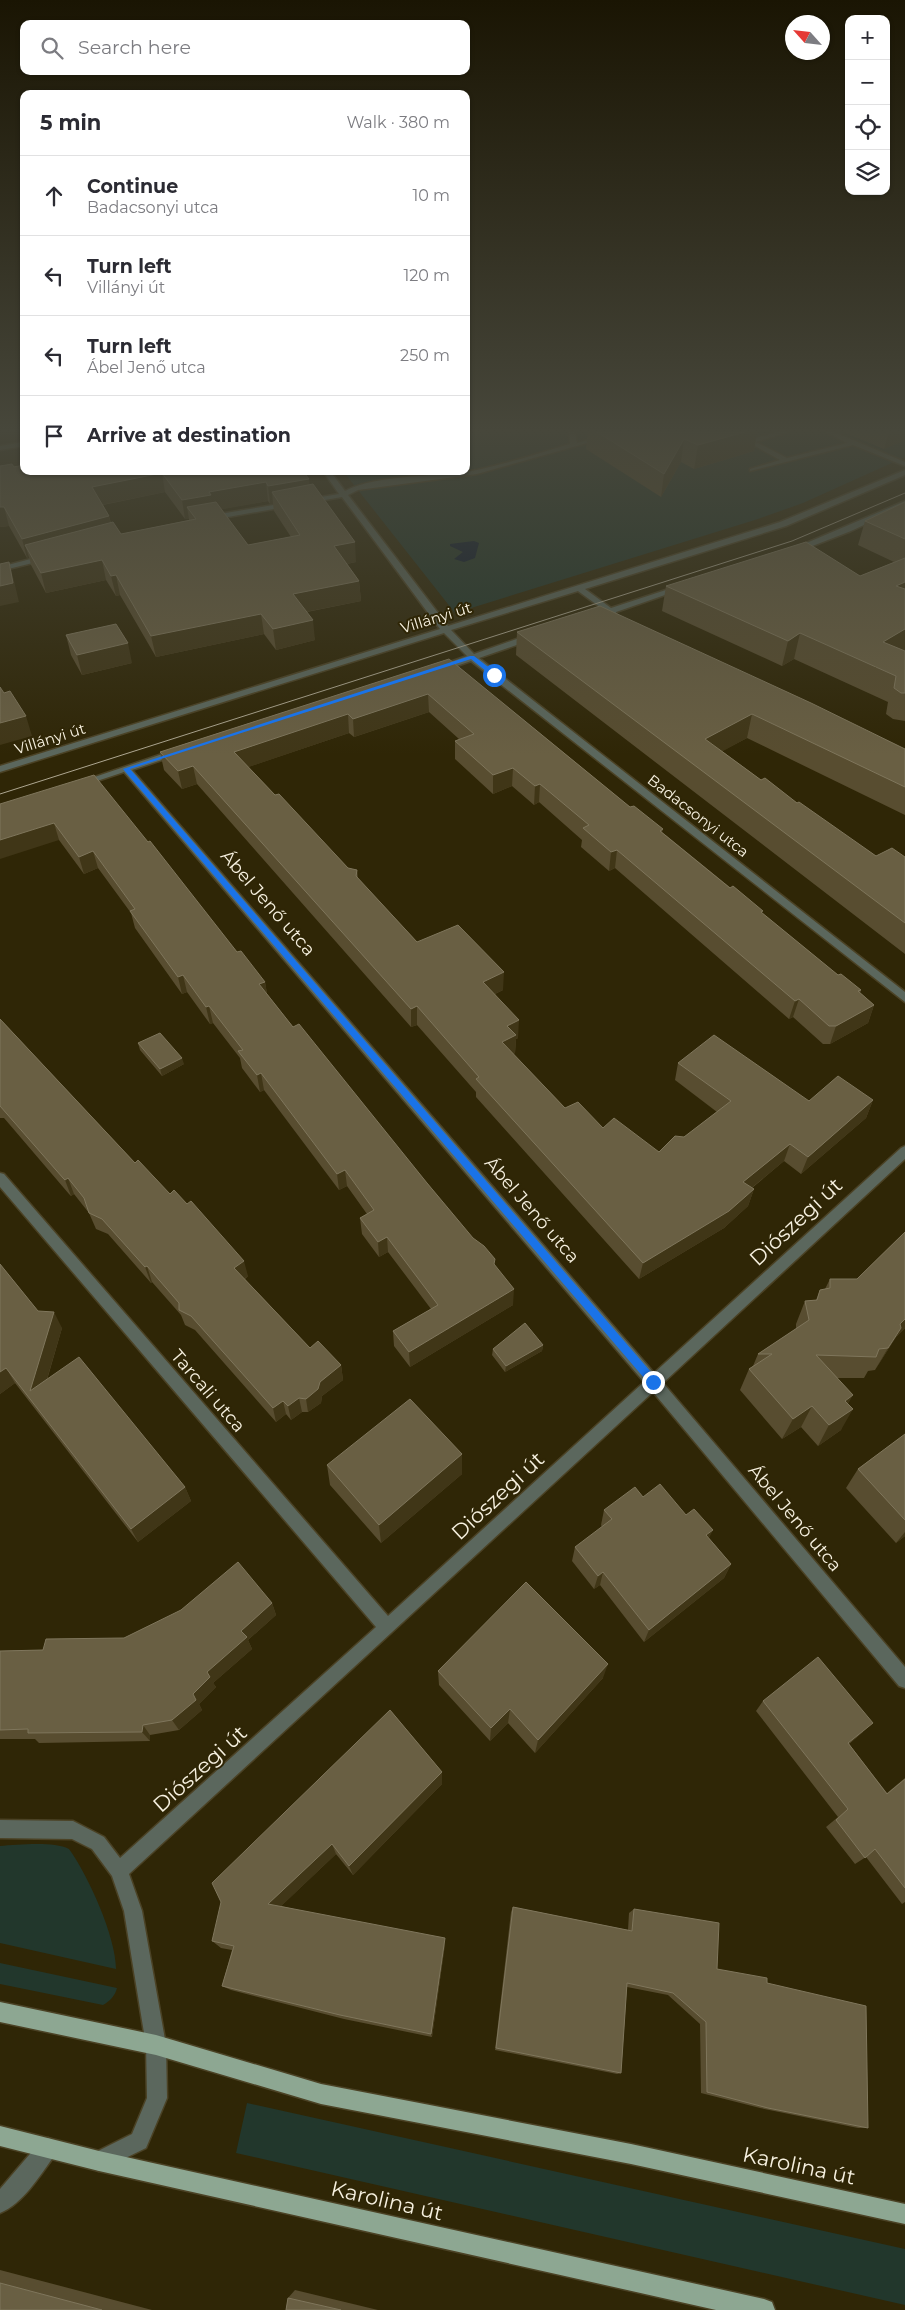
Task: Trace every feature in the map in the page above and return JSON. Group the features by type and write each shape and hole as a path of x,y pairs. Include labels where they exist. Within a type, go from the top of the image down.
{"main road":[{"name":"Karolina út","path":"0,2012 156,2045 321,2094 631,2154 905,2214"},
{"name":"Karolina út","path":"0,2136 99,2161 764,2310"}],"street":[{"name":"Badacsonyi utca","path":"377,540 444,629 472,657 905,998"},
{"name":"Villányi út","path":"0,769 732,540"},
{"path":"789,552 824,540"},
{"path":"0,569 56,554"},
{"path":"582,620 690,584"},
{"path":"578,588 609,611 623,618"},
{"path":"426,673 545,633"},
{"path":"72,786 182,751"},
{"name":"Ábel Jenő utca","path":"126,769 653,1382 905,1680"},
{"name":"Diószegi út","path":"119,1871 387,1628 905,1151"},
{"name":"Tarcali utca","path":"0,1178 387,1628"},
{"path":"0,1829 73,1830 98,1843 119,1871 133,1911 156,2045 157,2098 139,2141 99,2161"},
{"path":"0,2203 16,2188 48,2148"}],"green space":[{"path":"397,540 691,540 455,613"},
{"path":"45,1844 69,1849 100,1907 111,1940 116,1969 0,1943 0,1846"},
{"path":"0,1963 117,1988 112,1998 103,2005 0,1984"},
{"path":"247,2103 905,2249 905,2305 236,2153"}],"water":[{"path":"474,541 479,543 475,558 464,562 454,559 463,552 450,546 450,544"}],"building":[{"path":"45,540 244,540 248,545 275,540 353,540 355,542 334,546 359,581 293,594 313,620 273,629 261,614 151,636 116,575 111,576 102,560 41,573 25,545"},
{"path":"806,542 860,576 905,558 905,582 896,586 905,589 905,629 883,642 905,651 905,693 901,693 894,688 896,676 800,633 788,641 666,586"},
{"path":"9,562 13,583 0,586 0,564"},
{"path":"600,606 811,703 905,749 905,787 752,714 705,739 761,780 765,778 797,803 799,802 876,856 892,848 905,857 905,923 517,632"},
{"path":"116,624 128,643 77,655 66,635"},
{"path":"449,659 630,807 634,806 663,829 660,831 730,888 733,886 763,911 761,912 838,975 841,974 861,990 858,991 874,1005 836,1026 829,1026 799,999 795,1001 617,850 611,852 583,828 589,825 540,784 535,786 513,768 493,775 455,741 474,734 428,694 353,719 348,714 234,752 275,795 279,794 348,868 357,870 356,876 417,942 458,925 504,972 483,982 519,1020 507,1026 516,1035 502,1042 565,1108 578,1102 603,1128 614,1118 659,1152 675,1136 684,1137 731,1101 678,1063 714,1035 809,1101 838,1076 873,1100 808,1157 790,1144 743,1182 754,1189 729,1211 643,1263 476,1079 479,1077 417,1006 411,1009 193,766 178,771 160,752"},
{"path":"0,687 4,693 10,691 26,716 0,723"},
{"path":"94,775 148,842 150,841 237,952 241,951 265,982 259,984 293,1027 299,1024 427,1183 473,1238 484,1246 495,1259 494,1264 514,1289 409,1352 393,1331 438,1305 387,1237 378,1242 360,1218 374,1210 345,1170 337,1174 261,1073 257,1075 238,1051 243,1050 209,1006 206,1007 183,975 178,977 130,911 135,909 93,851 79,857 54,823 0,840 0,804"},
{"path":"0,1019 135,1163 138,1160 170,1194 174,1190 187,1204 191,1201 244,1261 234,1268 310,1348 318,1341 341,1365 320,1382 318,1389 306,1399 299,1398 288,1406 283,1401 273,1408 191,1316 179,1310 179,1303 147,1266 145,1267 102,1219 89,1213 84,1198 68,1178 65,1180 63,1178 0,1106"},
{"path":"160,1033 182,1058 160,1069 138,1043"},
{"path":"905,1232 905,1319 900,1324 901,1328 888,1348 879,1349 876,1357 816,1355 853,1395 845,1401 853,1409 829,1425 812,1406 793,1419 749,1369 772,1354 758,1354 809,1320 805,1301 817,1300 820,1290 830,1288 830,1279 857,1279"},
{"path":"0,1264 38,1311 54,1312 30,1391 79,1357 185,1487 131,1529 6,1368 0,1372"},
{"path":"525,1323 543,1345 506,1366 493,1349"},
{"path":"410,1399 462,1454 379,1525 327,1465"},
{"path":"905,1434 905,1520 858,1469"},
{"path":"660,1484 686,1515 694,1509 713,1530 706,1535 731,1564 649,1630 603,1572 598,1576 575,1547 612,1519 604,1510 635,1487 643,1497"},
{"path":"238,1562 272,1603 241,1631 247,1637 207,1672 210,1677 193,1694 196,1700 172,1720 143,1725 142,1732 28,1733 28,1729 0,1730 0,1651 43,1650 46,1639 124,1638 181,1610"},
{"path":"526,1582 608,1664 538,1740 510,1709 491,1728 438,1671"},
{"path":"818,1657 873,1723 848,1743 887,1794 905,1779 905,1888 875,1849 865,1858 836,1820 848,1809 763,1701"},
{"path":"390,1710 442,1772 349,1866 332,1844 268,1904 445,1938 431,2034 340,2015 222,1986 234,1946 212,1941 221,1902 212,1883"},
{"path":"513,1907 632,1931 634,1909 719,1923 717,1969 767,1978 767,1983 866,2006 868,2128 768,2108 707,2092 706,2022 673,1993 627,1983 621,2073 496,2048"},
{"path":"0,2283 102,2310 0,2310"},
{"path":"288,2298 341,2310 286,2310"}],"tram line":[{"path":"0,794 795,540"}],"route":[{"path":"494,675 472,657 126,769 653,1382"}]}
